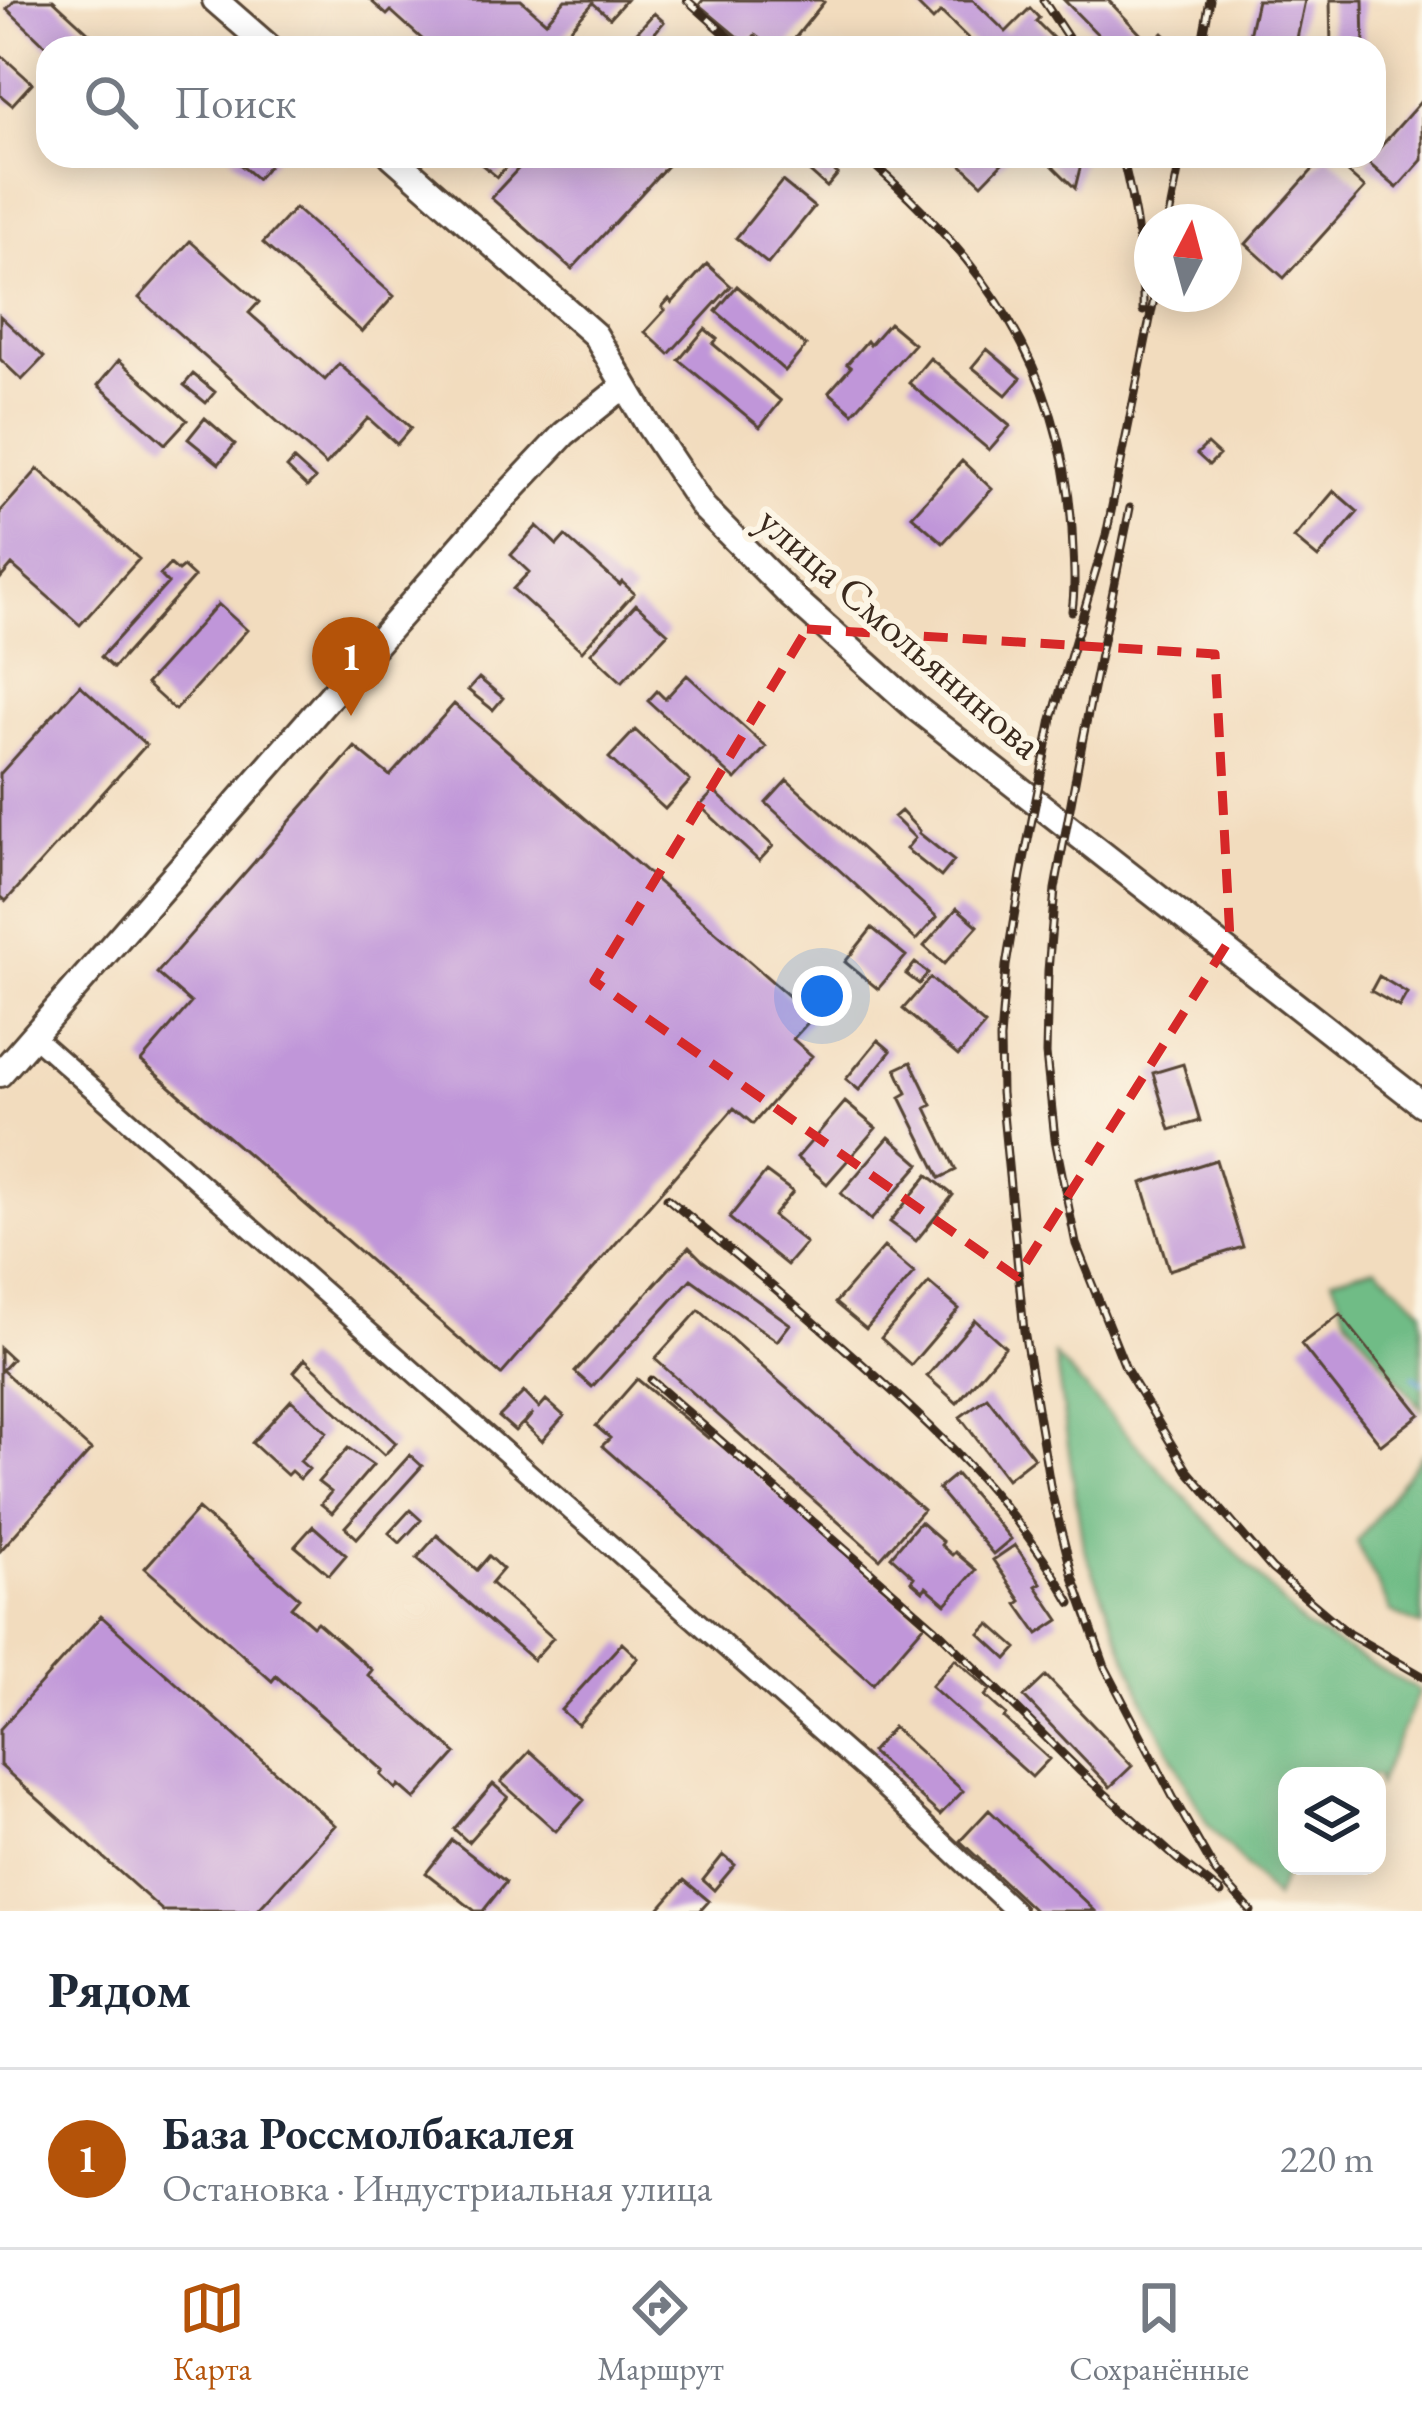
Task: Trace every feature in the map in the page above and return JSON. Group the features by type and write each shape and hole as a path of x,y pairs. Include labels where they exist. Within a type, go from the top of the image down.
{"street":[{"path":"215,0 256,36"},
{"name":"улица Смольянинова","path":"406,168 596,335 703,507 790,595 916,708 1422,1104"},
{"path":"0,1074 502,501 564,434 624,386"},
{"path":"33,1036 872,1775 1015,1911"}],"highlighted area":[{"path":"807,629 1215,654 1230,939 1017,1277 594,981"}],"green space":[{"path":"1376,1267 1422,1309 1422,1409 1347,1317 1332,1278"},
{"path":"1055,1356 1304,1626 1419,1691 1386,1767 1278,1767 1278,1875 1285,1875 1275,1898 1207,1824 1146,1705 1083,1546"},
{"path":"1422,1454 1422,1626 1391,1612 1357,1542"}],"building":[{"path":"15,0 53,0 89,33 36,37 7,9"},
{"path":"370,0 521,0 546,22 565,0 626,0 610,18 593,3 564,36 419,36 391,11 387,15"},
{"path":"703,0 824,2 797,36 736,36 699,5"},
{"path":"913,0 973,0 1006,32 1030,8 1051,36 966,36 941,12 933,20"},
{"path":"1064,0 1108,0 1142,36 1099,36"},
{"path":"1257,0 1305,0 1298,36 1249,36"},
{"path":"1330,0 1363,0 1364,36 1331,36"},
{"path":"654,13 664,22 652,36 634,36"},
{"path":"0,54 32,83 12,105 0,95"},
{"path":"1422,100 1422,160 1397,188 1374,168 1386,168 1386,141"},
{"path":"244,168 267,168 257,179"},
{"path":"519,168 665,168 572,269 491,198"},
{"path":"806,168 831,168 838,174 827,187"},
{"path":"965,168 997,168 982,184"},
{"path":"1055,168 1080,168 1075,188"},
{"path":"1314,168 1342,168 1365,188 1284,278 1246,244"},
{"path":"782,181 814,207 768,264 736,238"},
{"path":"295,208 394,296 362,332 263,243"},
{"path":"190,241 259,302 249,313 325,380 339,364 411,428 397,444 368,418 326,465 139,298"},
{"path":"707,264 731,286 669,354 645,332 669,299 672,303"},
{"path":"737,286 806,346 785,371 716,311"},
{"path":"0,316 44,357 22,380 0,359"},
{"path":"889,323 914,344 853,413 829,392 867,341 870,345"},
{"path":"705,329 717,339 713,344 781,401 760,427 679,360"},
{"path":"987,349 1021,378 1006,395 972,367"},
{"path":"930,358 1010,426 989,450 909,383"},
{"path":"119,360 187,420 165,444 98,385"},
{"path":"193,374 215,392 206,403 184,385"},
{"path":"205,418 235,444 219,464 188,439"},
{"path":"1207,444 1219,455 1209,465 1197,454"},
{"path":"294,460 315,479 307,487 287,468"},
{"path":"962,461 992,489 943,543 912,516"},
{"path":"38,469 139,559 80,625 12,565 0,579 0,512"},
{"path":"1334,491 1358,512 1318,558 1294,538"},
{"path":"537,526 557,545 565,536 634,593 582,651 513,589 529,572 511,555"},
{"path":"170,564 194,577 113,668 101,657 168,583 160,575"},
{"path":"218,604 247,630 175,710 146,684"},
{"path":"636,604 668,633 622,682 591,653"},
{"path":"687,675 766,747 736,780 648,701 657,691 665,699"},
{"path":"479,678 503,698 493,710 468,690"},
{"path":"80,685 146,745 6,901 0,896 0,774"},
{"path":"454,704 813,1017 793,1039 812,1056 753,1124 734,1108 501,1375 141,1061 191,1003 157,973 355,747 390,776"},
{"path":"635,730 690,781 665,809 609,758"},
{"path":"787,780 937,917 916,940 766,803"},
{"path":"714,791 773,846 759,861 700,806"},
{"path":"901,811 919,833 954,861 941,877 906,849 915,838 894,817"},
{"path":"957,908 978,926 944,964 924,946"},
{"path":"872,928 906,956 878,989 845,962"},
{"path":"915,963 928,973 919,984 906,974"},
{"path":"1379,976 1407,993 1399,1007 1371,991"},
{"path":"930,978 985,1025 958,1056 903,1009"},
{"path":"878,1040 891,1051 859,1090 846,1079"},
{"path":"911,1062 932,1105 926,1108 956,1170 940,1178 900,1097 907,1093 896,1069"},
{"path":"1183,1064 1200,1121 1170,1130 1153,1073"},
{"path":"845,1102 876,1128 827,1184 797,1158"},
{"path":"889,1137 920,1164 871,1220 841,1193"},
{"path":"1216,1160 1243,1247 1169,1270 1142,1183"},
{"path":"766,1172 793,1192 773,1216 806,1243 787,1265 729,1218"},
{"path":"928,1175 953,1195 916,1241 890,1222"},
{"path":"689,1247 790,1324 777,1341 691,1279 592,1387 575,1372"},
{"path":"884,1247 914,1273 866,1329 835,1303"},
{"path":"929,1283 959,1309 911,1365 881,1338"},
{"path":"699,1310 923,1510 880,1559 655,1359"},
{"path":"1340,1314 1420,1414 1381,1445 1301,1344"},
{"path":"975,1320 1005,1347 957,1403 927,1376"},
{"path":"0,1348 12,1359 2,1370 91,1450 0,1551"},
{"path":"305,1359 396,1443 384,1455 294,1372"},
{"path":"637,1379 708,1438 711,1435 925,1624 873,1684 602,1446 610,1438 596,1426"},
{"path":"524,1392 539,1408 546,1400 564,1416 542,1441 524,1424 533,1413 515,1431 499,1417"},
{"path":"987,1397 1034,1458 1007,1479 960,1417"},
{"path":"291,1400 327,1432 300,1461 309,1469 300,1479 291,1471 287,1475 252,1443"},
{"path":"348,1448 373,1465 332,1513 321,1504 331,1492 318,1482"},
{"path":"410,1455 422,1466 357,1538 345,1527"},
{"path":"956,1474 1011,1539 993,1554 938,1489"},
{"path":"198,1509 299,1598 291,1607 313,1626 317,1622 372,1670 368,1675 456,1753 415,1799 399,1785 396,1789 381,1775 384,1771 276,1676 272,1681 145,1568"},
{"path":"410,1510 421,1520 400,1543 389,1533"},
{"path":"920,1522 952,1555 955,1552 976,1570 946,1604 911,1581 914,1577 891,1556"},
{"path":"313,1526 346,1555 329,1575 295,1546"},
{"path":"437,1535 477,1570 489,1556 503,1569 491,1583 553,1638 533,1660 417,1558"},
{"path":"1015,1545 1059,1620 1038,1634 993,1560"},
{"path":"101,1616 335,1825 257,1911 163,1911 0,1765 0,1729"},
{"path":"990,1624 1017,1648 1007,1659 980,1634"},
{"path":"622,1643 638,1658 578,1725 561,1710"},
{"path":"955,1659 990,1690 985,1696 1004,1718 1049,1759 1032,1777 931,1686"},
{"path":"1046,1676 1132,1766 1110,1787 1024,1697"},
{"path":"893,1727 963,1791 940,1815 871,1752"},
{"path":"530,1751 584,1800 556,1831 501,1782"},
{"path":"493,1784 508,1797 468,1842 454,1829"},
{"path":"989,1810 1095,1911 1035,1911 960,1841"},
{"path":"452,1840 506,1882 483,1911 475,1911 426,1873"},
{"path":"723,1855 735,1865 714,1890 703,1880"},
{"path":"684,1880 709,1901 700,1911 657,1911"}],"waterway":[{"path":"1414,1376 1422,1383"}],"railway":[{"path":"687,0 728,36"},
{"path":"1043,0 1067,36"},
{"path":"1203,36 1210,0"},
{"path":"877,168 946,235 980,277 1033,367 1065,470 1072,529 1072,611"},
{"path":"1125,168 1134,211"},
{"path":"1172,204 1179,168"},
{"path":"1151,312 1106,536 1052,719 1021,875 1006,966 1001,1093 1024,1331 1051,1491 1073,1577 1105,1667 1174,1799 1216,1873 1251,1911"},
{"path":"1130,508 1055,889 1048,971 1046,1054 1055,1139 1076,1244 1126,1369 1187,1470 1272,1569 1349,1634 1422,1676"},
{"path":"667,1198 939,1435 1024,1531 1071,1603"},
{"path":"651,1380 936,1629 1081,1772 1221,1893"}],"place":[{"name":"База Россмолбакалея","path":"351,716"}]}
